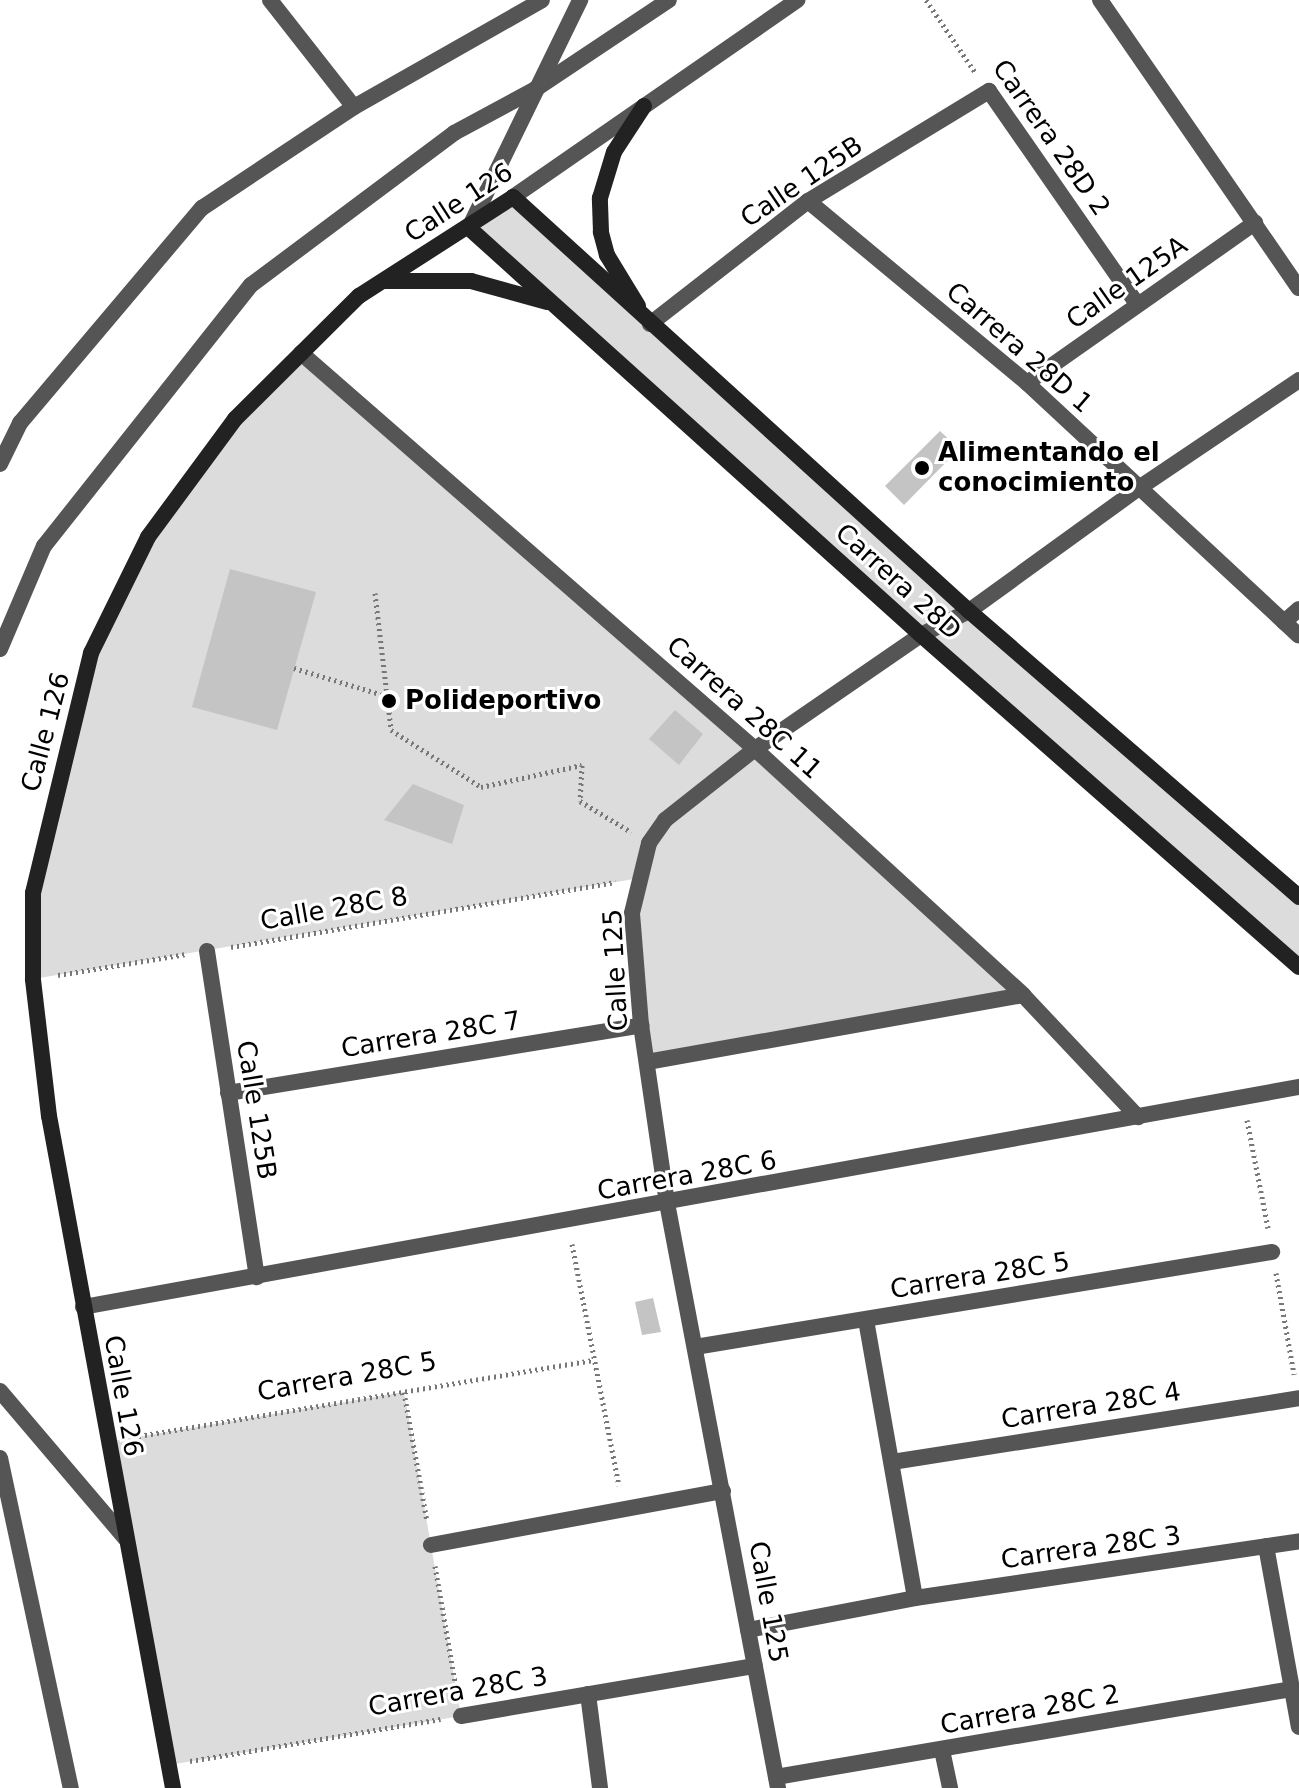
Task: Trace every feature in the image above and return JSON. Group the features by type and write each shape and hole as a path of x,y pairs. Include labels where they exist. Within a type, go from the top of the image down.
{"street":[{"path":"270,0 354,107"},
{"path":"0,464 20,423 202,208 354,107 542,0"},
{"path":"469,228 580,0"},
{"path":"0,649 44,546 251,285 454,133 534,90 669,0"},
{"name":"Calle 126","path":"173,1788 49,1116 33,979 33,893 91,653 148,537 235,419 359,296 469,228 797,0"},
{"path":"1100,0 1299,288"},
{"name":"Calle 125B","path":"650,324 808,201 989,91"},
{"name":"Carrera 28D 2","path":"989,91 1137,304"},
{"path":"644,106 614,152 600,198 601,232 607,255 650,324"},
{"name":"Carrera 28D","path":"513,197 969,611 1299,897"},
{"name":"Carrera 28D 1","path":"808,201 1027,383 1299,636"},
{"name":"Calle 125A","path":"1027,383 1255,223"},
{"name":"Carrera 28D","path":"469,228 921,635 1299,967"},
{"path":"383,281 471,281 550,303"},
{"name":"Carrera 28C 11","path":"301,353 755,749 1023,995 1138,1117"},
{"name":"Calle 125","path":"777,1782 667,1203 641,1025 632,913 649,843 665,820 755,749 921,635 969,611 1139,488 1299,380"},
{"path":"1284,622 1299,609"},
{"name":"Calle 125B","path":"207,951 257,1277"},
{"path":"647,1062 1023,995"},
{"name":"Carrera 28C 7","path":"228,1093 641,1025"},
{"name":"Carrera 28C 6","path":"83,1307 568,1222 1299,1087"},
{"name":"Carrera 28C 5","path":"695,1347 1272,1252"},
{"path":"866,1320 915,1598"},
{"path":"0,1391 125,1538"},
{"name":"Carrera 28C 4","path":"892,1462 1299,1398"},
{"path":"0,1458 71,1788"},
{"path":"431,1545 723,1491"},
{"name":"Carrera 28C 3","path":"748,1630 915,1598 1299,1541"},
{"path":"1266,1546 1299,1727"},
{"name":"Carrera 28C 3","path":"461,1716 755,1666"},
{"name":"Carrera 28C 2","path":"777,1782 1292,1689"},
{"path":"588,1694 600,1788"},
{"path":"942,1750 950,1788"}],"path":[{"name":"Carrera 28D 2","path":"926,0 989,91"},
{"path":"375,593 391,730 481,787 582,765 580,801 649,843"},
{"path":"294,668 387,696"},
{"name":"Calle 28C 8","path":"33,979 641,878"},
{"path":"568,1222 623,1510"},
{"name":"Carrera 28C 5","path":"107,1442 594,1360"},
{"name":"Carrera 28C 3","path":"169,1765 461,1716"}],"shaded area":[{"path":"513,197 1299,897 1299,967 469,228"},
{"name":"Polideportivo","path":"301,353 1023,995 647,1062 641,1025 640,878 33,979 33,893 91,653 148,537 235,419"},
{"path":"404,1392 461,1716 169,1765 107,1442"}],"building":[{"name":"Alimentando el conocimiento","path":"940,431 959,449 904,505 885,486"},
{"path":"230,569 316,592 277,730 192,707"},
{"path":"675,710 703,734 679,765 649,739"},
{"path":"413,784 464,805 452,844 384,820"},
{"path":"653,1298 661,1332 642,1335 635,1302"}],"place":[{"name":"Alimentando el conocimiento","path":"922,468"},
{"name":"Polideportivo","path":"389,701"}]}
